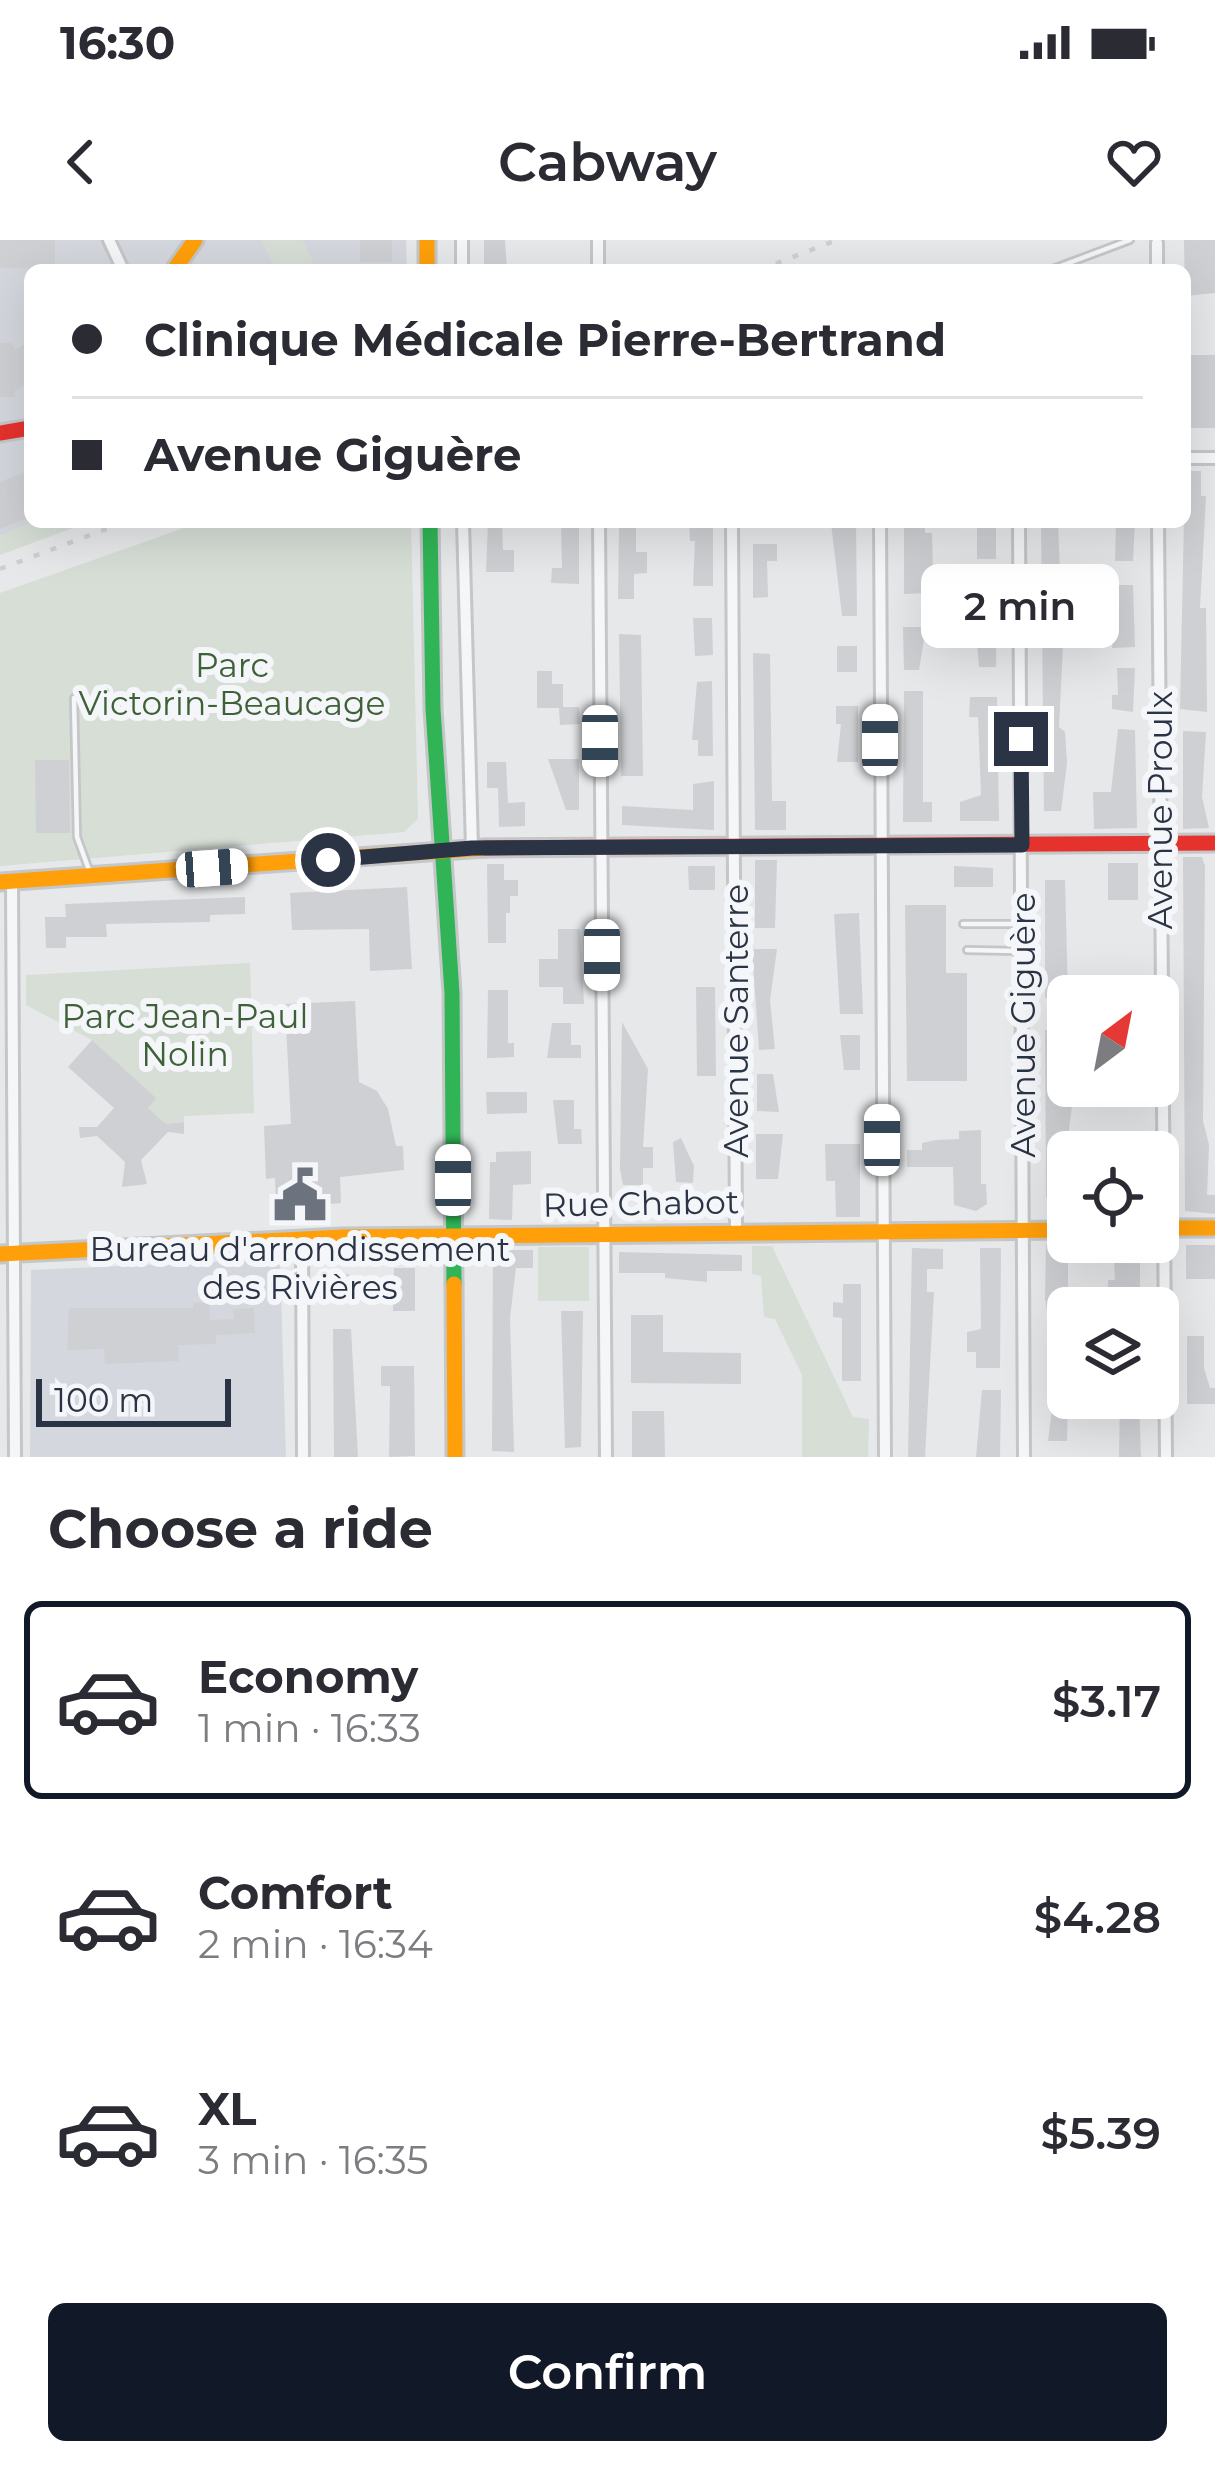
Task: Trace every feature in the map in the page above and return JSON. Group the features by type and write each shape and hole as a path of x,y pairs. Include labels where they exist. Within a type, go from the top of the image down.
{"street":[{"path":"430,528 452,993 455,1457"},
{"path":"463,528 472,848"},
{"path":"599,528 606,1457"},
{"name":"Avenue Santerre","path":"732,528 736,1233"},
{"path":"880,528 885,1457"},
{"name":"Avenue Giguère","path":"1018,528 1024,1457"},
{"name":"Avenue Proulx","path":"1159,528 1160,1131"},
{"path":"15,1457 6,1132 6,882 472,848 1215,843"},
{"path":"1179,1228 1215,1228"},
{"name":"Rue Chabot","path":"8,1255 302,1238 1047,1230"},
{"path":"302,1238 302,1457"},
{"name":"Avenue Proulx","path":"1162,1263 1166,1457"},
{"path":"0,1380 15,1380"}],"lane":[{"path":"1066,264 1130,240"},
{"path":"74,698 77,837 90,877"},
{"path":"963,924 1022,924"},
{"path":"967,950 1022,951"}],"shaded area":[{"path":"0,240 262,240 273,264 24,264 24,526 0,536"},
{"path":"302,240 406,240 407,264 313,264"},
{"path":"280,1259 286,1457 30,1457 31,1270"}],"green space":[{"path":"262,240 302,240 313,264 273,264"},
{"path":"24,526 73,528 0,555 0,536"},
{"name":"Parc Victorin-Beaucage","path":"184,528 411,528 418,819 404,832 0,866 0,593"},
{"name":"Parc Jean-Paul Nolin","path":"250,963 254,1113 184,1116 184,1122 166,1124 148,1108 155,1098 92,1040 26,1005 26,975"},
{"path":"752,1246 772,1246 853,1417 869,1419 868,1457 802,1457 802,1375 775,1319 764,1317 761,1276 752,1274"},
{"path":"538,1247 589,1247 589,1301 538,1301"}],"building":[{"path":"0,240 55,240 55,264 0,268"},
{"path":"360,240 392,240 392,262 360,262"},
{"path":"484,240 505,240 507,264 484,264"},
{"path":"1184,240 1215,240 1215,293 1191,295 1191,264 1184,264"},
{"path":"0,343 11,343 15,350 24,345 24,385 15,390 15,397 0,397"},
{"path":"1191,355 1215,355 1215,428 1191,428"},
{"path":"1191,471 1201,471 1201,496 1206,496 1200,608 1206,608 1207,712 1180,709 1184,528 1191,528"},
{"path":"24,472 24,519 0,529 0,482"},
{"path":"488,528 502,528 503,550 514,550 514,572 486,572"},
{"path":"561,528 579,528 579,584 551,583 552,568 562,568"},
{"path":"619,528 636,528 636,552 647,552 647,573 634,574 634,599 618,599"},
{"path":"689,528 713,528 713,586 693,586 695,541 690,541"},
{"path":"832,528 856,528 857,616 842,616"},
{"path":"904,528 925,528 925,533 932,533 933,571 925,571 925,593 904,594"},
{"path":"977,528 996,528 996,559 977,559"},
{"path":"1041,528 1058,528 1063,645 1059,727 1065,732 1067,763 1061,811 1044,811"},
{"path":"1116,528 1135,528 1133,561 1115,561"},
{"path":"753,544 777,544 777,561 767,561 768,597 753,598"},
{"path":"1108,585 1133,585 1135,647 1112,648 1116,602 1108,602"},
{"path":"973,589 997,589 996,667 979,667"},
{"path":"693,618 712,618 713,655 695,656"},
{"path":"903,627 926,627 919,670 904,670"},
{"path":"619,634 641,635 643,776 621,776"},
{"path":"837,646 857,646 857,672 837,672"},
{"path":"753,653 770,654 772,801 786,801 786,830 755,830"},
{"path":"1117,668 1135,668 1133,712 1112,709 1112,695 1118,695"},
{"path":"537,671 552,671 552,684 563,684 563,707 579,707 580,724 560,725 559,708 537,708"},
{"path":"712,681 713,756 698,756 698,740 692,740 697,682"},
{"path":"904,691 923,691 923,802 932,802 932,822 903,822"},
{"path":"970,697 997,697 999,821 960,821 960,802 981,795 978,717 969,717"},
{"path":"836,706 858,706 858,762 837,762 841,724 836,724"},
{"path":"1118,729 1135,730 1137,828 1094,829 1093,792 1111,792"},
{"path":"1183,731 1206,732 1202,797 1209,828 1183,829"},
{"path":"548,759 579,759 579,810 566,810"},
{"path":"35,760 69,760 70,833 36,833"},
{"path":"487,762 506,762 508,803 525,802 525,826 499,827 498,788 487,788"},
{"path":"714,781 714,830 622,825 622,806 693,810 693,784"},
{"path":"1183,857 1202,857 1205,866 1203,1121 1209,1145 1207,1195 1215,1195 1215,1214 1185,1211"},
{"path":"755,860 777,860 775,928 755,928"},
{"path":"1108,863 1138,863 1138,900 1108,900"},
{"path":"487,864 504,864 504,880 518,880 518,896 510,896 510,913 506,913 506,943 488,943"},
{"path":"688,866 715,866 715,890 689,890"},
{"path":"954,866 993,868 993,887 954,887"},
{"path":"1045,880 1065,880 1067,975 1047,975 1045,998"},
{"path":"407,887 412,969 370,971 369,929 292,930 290,893"},
{"path":"245,897 245,914 210,915 210,922 106,924 107,937 66,937 66,948 46,948 45,917 66,917 65,904"},
{"path":"905,905 946,905 946,973 967,973 967,1081 907,1081"},
{"path":"859,913 863,1014 840,1014 834,914"},
{"path":"558,929 580,929 584,1004 563,1004 563,987 539,987 539,959 558,959"},
{"path":"752,949 777,949 770,1000 775,1049 759,1050"},
{"path":"696,987 715,987 716,1076 697,1076"},
{"path":"488,990 508,990 508,1043 514,1043 514,1057 487,1058"},
{"path":"355,1001 359,1082 377,1091 388,1109 396,1146 403,1146 404,1170 340,1177 341,1203 276,1209 275,1178 266,1179 264,1126 291,1124 285,1004"},
{"path":"622,1022 648,1069 643,1147 653,1147 653,1168 643,1168 643,1185 623,1185 620,1169"},
{"path":"552,1023 571,1023 571,1045 581,1045 581,1058 547,1058"},
{"path":"1047,1030 1047,1107 1072,1107 1069,1131 1047,1131 1046,1197"},
{"path":"840,1035 860,1035 860,1070 844,1070"},
{"path":"92,1040 156,1098 148,1108 166,1124 184,1122 184,1134 168,1132 141,1160 147,1184 122,1187 125,1162 97,1136 80,1138 79,1127 97,1127 114,1108 68,1067"},
{"path":"757,1074 773,1074 779,1112 757,1111"},
{"path":"486,1092 527,1092 527,1113 487,1114"},
{"path":"553,1100 574,1100 574,1129 581,1129 582,1144 558,1144"},
{"path":"981,1130 981,1184 986,1184 987,1204 976,1211 954,1205 953,1167 907,1167 907,1150 922,1150 922,1143 936,1140 959,1139 959,1131"},
{"path":"756,1134 783,1134 778,1179 756,1179"},
{"path":"681,1138 694,1166 693,1183 676,1182 673,1142"},
{"path":"825,1144 860,1144 860,1217 836,1217 835,1181 826,1181"},
{"path":"531,1151 531,1184 513,1185 512,1220 489,1219 490,1162 496,1162 496,1152"},
{"path":"1047,1244 1047,1263 1068,1263 1068,1287 1047,1287 1047,1311 1045,1298"},
{"path":"1186,1245 1215,1245 1215,1279 1186,1279"},
{"path":"912,1248 943,1249 943,1269 927,1269 927,1292 934,1292 925,1457 908,1457"},
{"path":"980,1248 1001,1248 1000,1368 976,1368 976,1352 967,1352 967,1332 981,1329"},
{"path":"493,1250 533,1250 533,1268 516,1268 510,1318 514,1452 492,1451"},
{"path":"619,1252 742,1255 742,1271 707,1271 707,1282 665,1278 665,1273 619,1273"},
{"path":"1114,1263 1140,1263 1140,1287 1108,1287 1108,1280 1115,1280"},
{"path":"394,1268 415,1268 415,1311 393,1311"},
{"path":"332,1270 358,1277 359,1294 333,1294"},
{"path":"843,1284 861,1284 861,1381 842,1381 842,1318 833,1317 833,1302 843,1303"},
{"path":"209,1302 210,1320 234,1319 233,1309 254,1308 255,1333 216,1335 216,1344 178,1345 179,1361 105,1364 104,1349 67,1350 69,1308 193,1308 193,1303"},
{"path":"561,1311 583,1311 581,1447 565,1448"},
{"path":"631,1315 663,1315 663,1352 741,1353 741,1384 631,1383"},
{"path":"333,1329 351,1329 358,1457 334,1457"},
{"path":"1187,1336 1204,1336 1204,1368 1210,1388 1215,1388 1215,1404 1187,1404"},
{"path":"381,1366 414,1366 415,1456 389,1457 390,1386 381,1386"},
{"path":"982,1390 1001,1390 1000,1457 976,1457"},
{"path":"632,1411 664,1411 665,1457 632,1457"},
{"path":"1051,1419 1067,1419 1067,1441 1048,1441"},
{"path":"1120,1419 1140,1419 1141,1457 1119,1457"}],"railway":[{"path":"775,264 837,240"},
{"path":"0,569 109,528"}],"traffic: fast":[{"path":"430,528 433,709 452,993 454,1284"}],"traffic: slow":[{"path":"178,264 195,240"},
{"path":"427,240 427,264"},
{"path":"0,882 485,848"},
{"path":"1179,1228 1215,1228"},
{"path":"0,1254 343,1237 1047,1230"},
{"path":"454,1284 455,1457"}],"traffic: jam":[{"path":"0,433 24,429"},
{"path":"485,848 1215,843"}],"place":[{"name":"Bureau d'arrondissement des Rivières","path":"300,1195"}],"route":[{"path":"328,860 472,848 1022,845 1021,739"}]}
